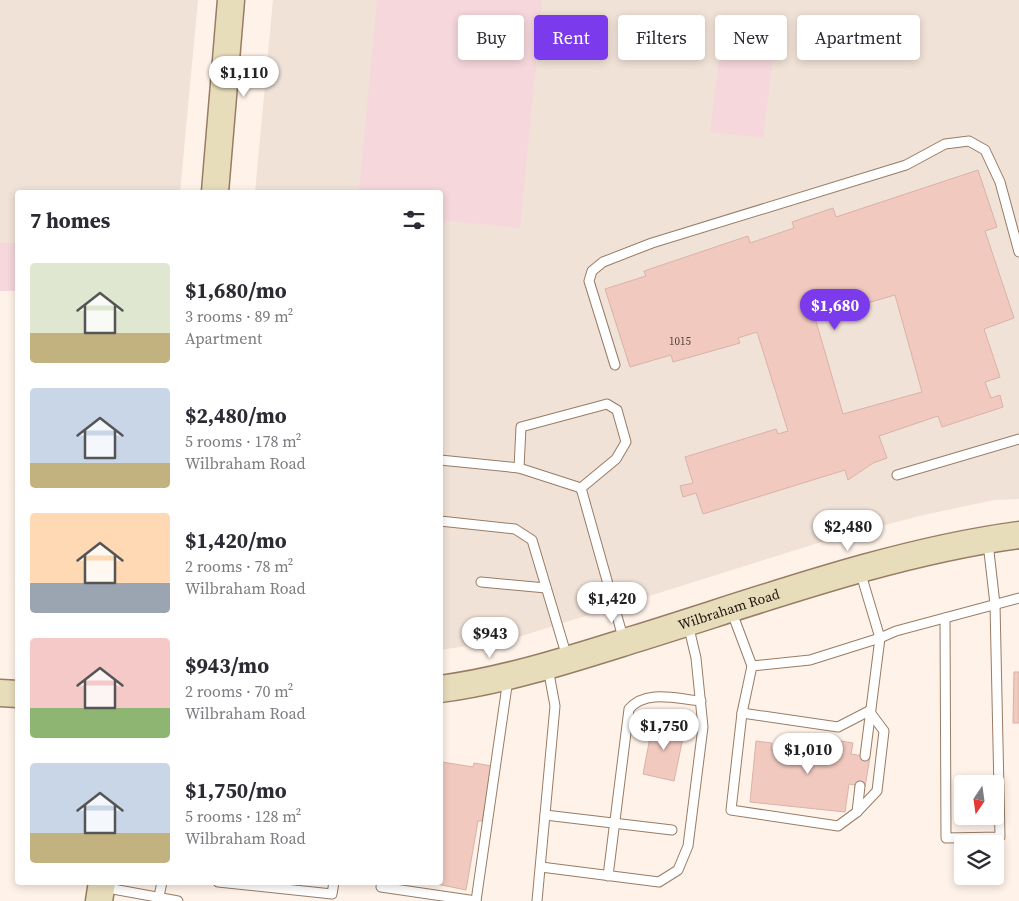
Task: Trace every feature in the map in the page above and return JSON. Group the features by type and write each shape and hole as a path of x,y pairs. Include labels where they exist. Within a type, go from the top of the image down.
{"main road":[{"path":"215,190 231,0"},
{"name":"Wilbraham Road","path":"443,688 509,676 558,663 860,570 936,550 1019,536"},
{"path":"0,694 15,694"}],"lane":[{"path":"614,365 589,281 592,271 603,262 698,229 906,165 945,144 969,142 985,150 1000,182 1019,252"},
{"path":"519,468 521,428 607,404 617,410 626,442 616,459 580,488"},
{"path":"897,475 1019,439"},
{"path":"443,460 519,468 580,488"},
{"path":"580,488 624,642"},
{"path":"443,521 515,529 532,540 546,588 558,663 537,901"},
{"path":"945,618 946,838 1000,837 995,604 988,540"},
{"path":"860,570 880,638 869,711 865,756"},
{"path":"481,582 546,588"},
{"path":"752,666 810,660 880,638 896,631 1019,598"},
{"path":"731,610 752,666 742,713 730,810 838,826 857,812 877,791 884,731 869,711"},
{"path":"540,867 659,882 678,870 688,846 703,726 696,658 688,623"},
{"path":"381,885 381,887 476,901 509,676"},
{"path":"608,876 629,709 636,700 647,696 700,701"},
{"path":"742,713 838,727 869,711"},
{"path":"857,812 860,786"},
{"path":"545,815 672,830"},
{"path":"159,898 161,885"},
{"path":"246,885 332,894 334,885"},
{"path":"100,890 178,901"}],"shaded area":[{"path":"0,0 198,0 180,190 15,190 15,290 0,289"},
{"path":"273,0 1019,0 1019,499 994,500 924,515 834,538 512,639 443,650 443,190 255,190"},
{"path":"377,0 542,0 541,15 534,15 534,60 536,60 520,228 443,220 443,190 359,190"},
{"path":"719,60 773,60 763,138 710,132"},
{"path":"0,243 15,243 15,291 0,291"}],"building":[{"path":"978,170 997,227 985,231 1014,318 984,329 1000,377 985,382 991,398 1000,395 1003,407 942,427 938,416 879,436 887,458 873,463 848,480 845,470 703,514 696,493 683,497 680,486 693,483 685,457 776,429 778,434 788,431 757,332 738,338 740,343 673,362 671,355 630,367 605,289 646,276 644,271 748,236 750,243 794,228 792,222 833,208 836,217","holes":["895,295 922,392 843,414 815,318"]},
{"path":"1014,672 1019,672 1019,723 1013,723"},
{"path":"653,722 685,728 674,781 643,774"},
{"path":"815,737 853,743 851,754 870,757 865,787 849,784 845,812 750,802 756,741 772,743 771,750 798,753 800,747 815,742"},
{"path":"443,762 473,767 474,763 492,766 482,821 478,821 466,890 442,885"}]}
